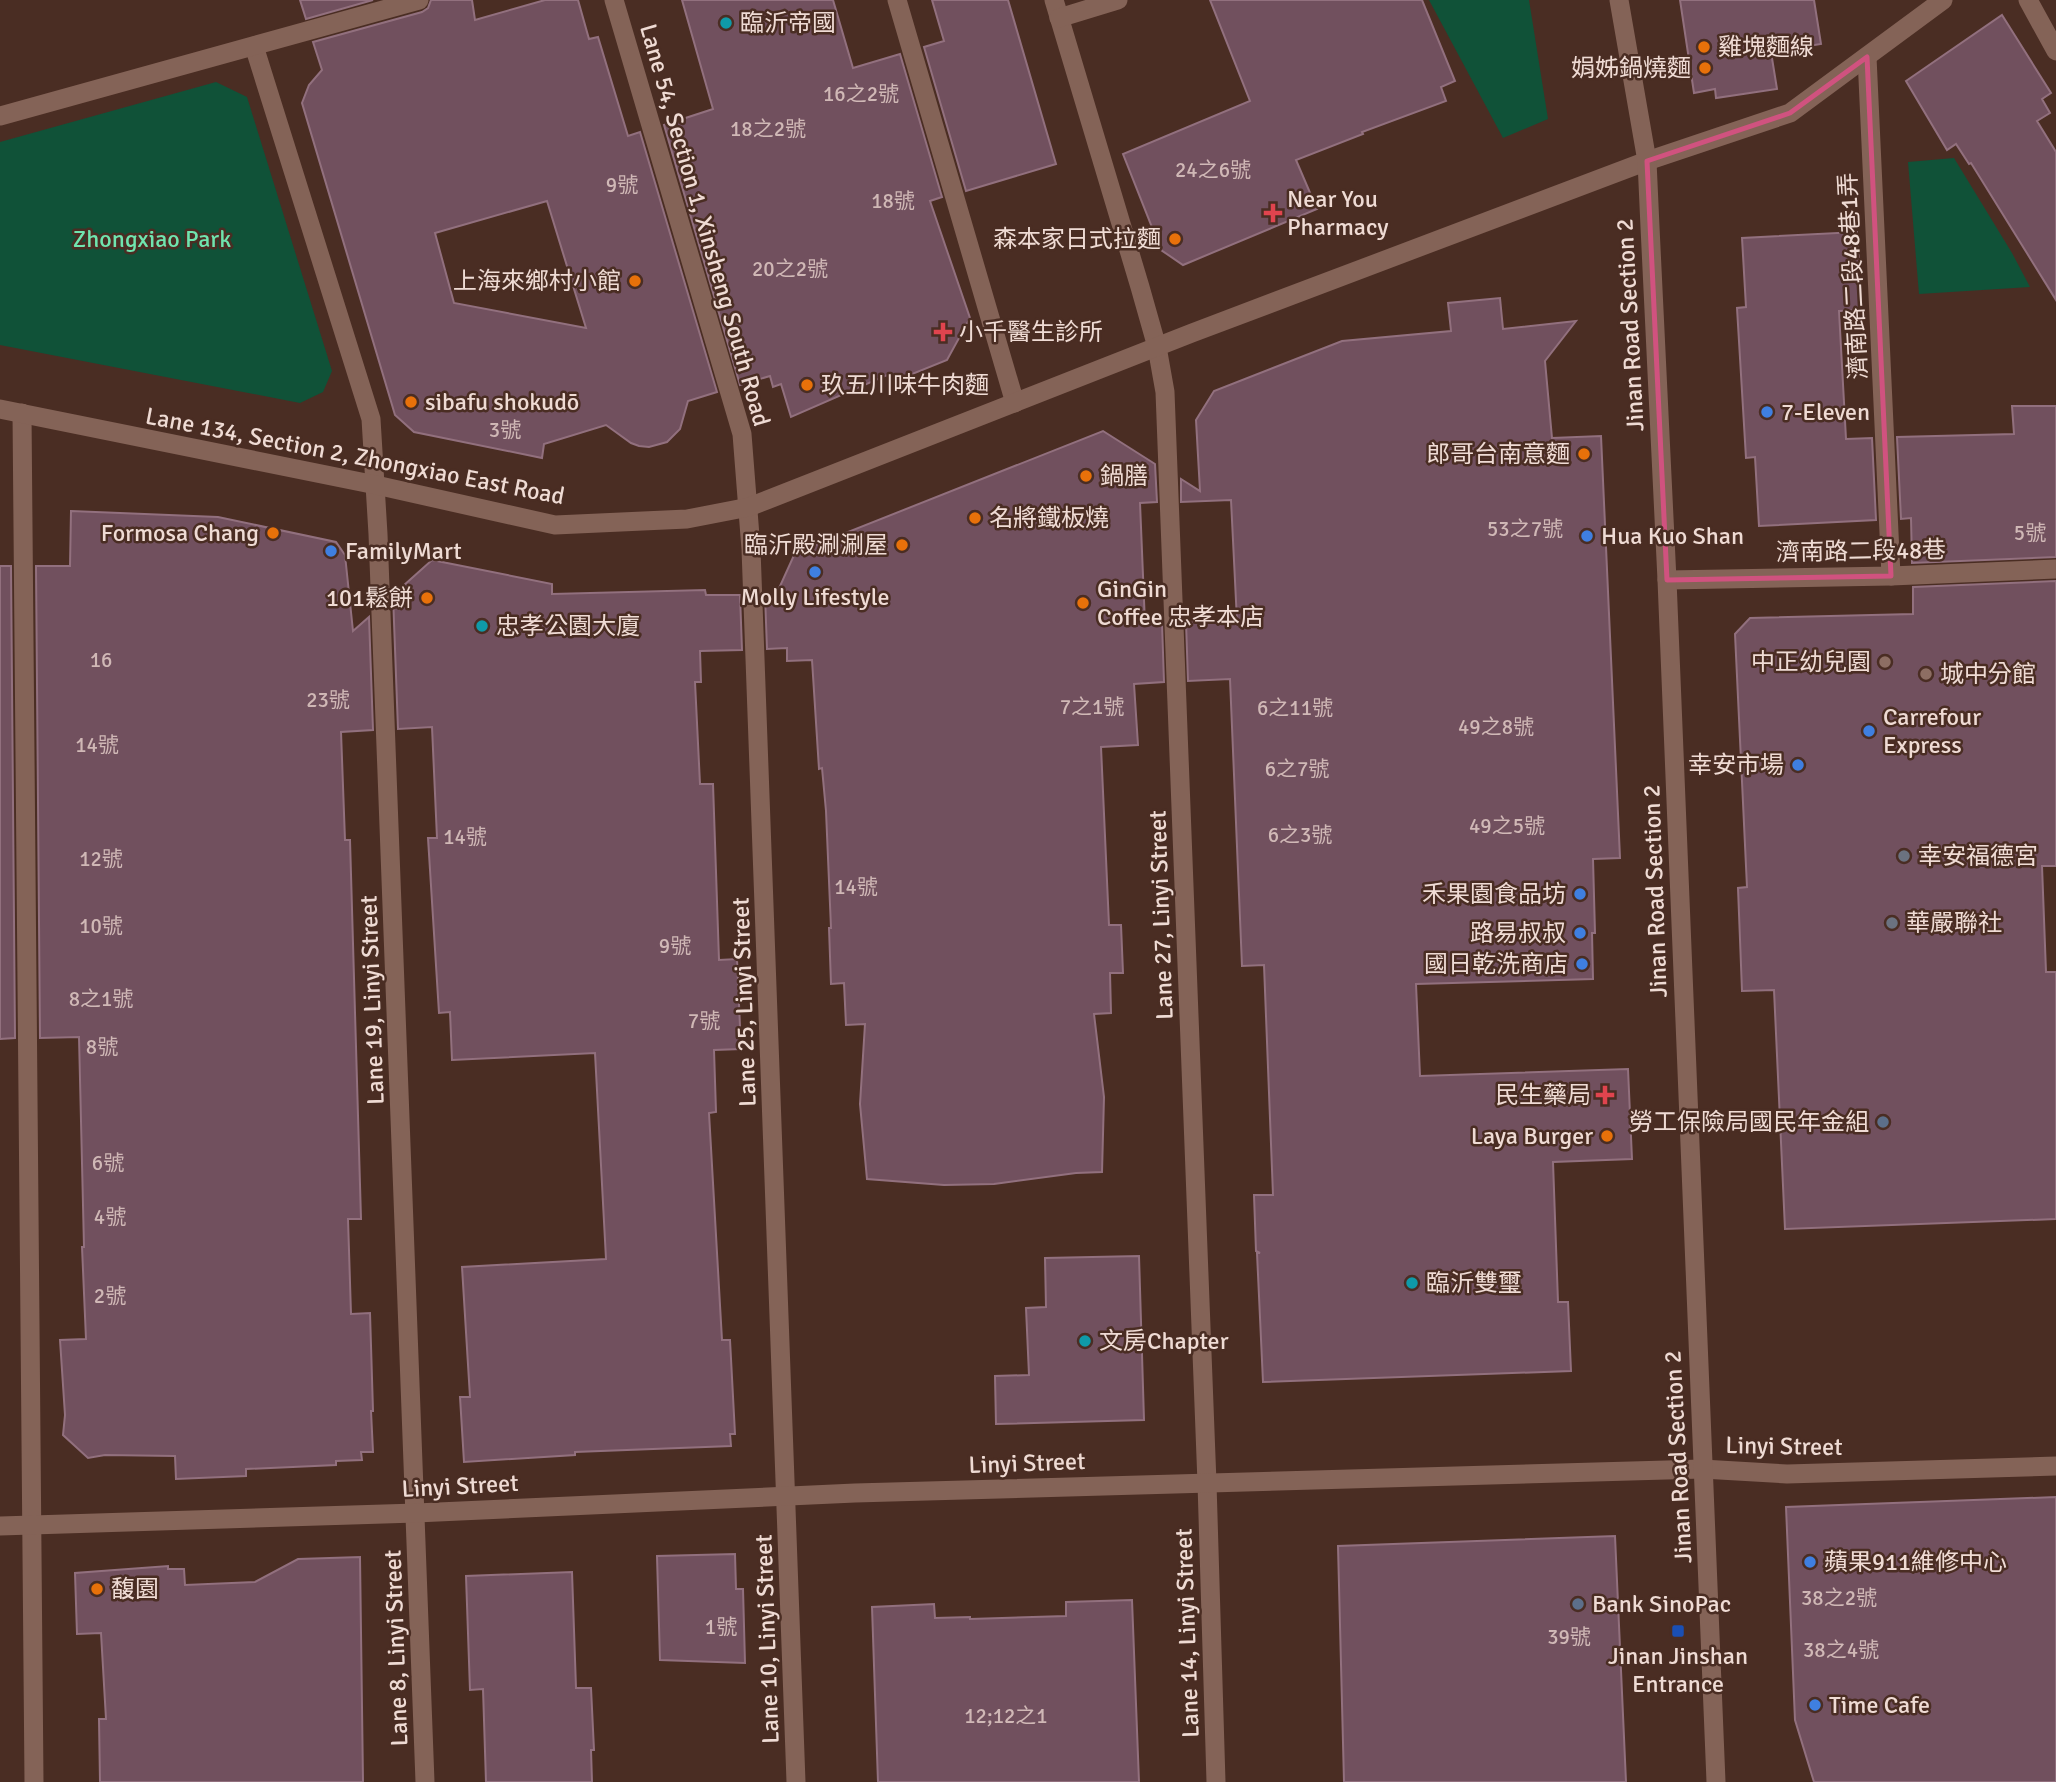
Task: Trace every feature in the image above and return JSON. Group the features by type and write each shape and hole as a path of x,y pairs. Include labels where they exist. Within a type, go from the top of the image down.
{"street":[{"path":"0,116 254,46 372,6 419,0"},
{"name":"Lane 54, Section 1, Xinsheng South Road","path":"614,0 742,434 749,507"},
{"path":"897,0 1015,403"},
{"path":"1056,9 1118,0"},
{"name":"Jinan Road Section 2","path":"1619,0 1647,162 1667,580 1716,1782"},
{"name":"Lane 134, Section 2, Zhongxiao East Road","path":"0,409 376,485 555,525 687,519 749,507 1157,347 1647,162 1790,113 1943,0"},
{"path":"2028,0 2055,49"},
{"name":"Lane 27, Linyi Street","path":"1056,9 1157,347 1165,392 1207,1483"},
{"name":"Lane 19, Linyi Street","path":"254,46 371,419 376,485 416,1513"},
{"name":"濟南路二段48巷1弄","path":"1867,57 1891,576"},
{"path":"22,413 34,1782"},
{"name":"Lane 25, Linyi Street","path":"749,507 787,1495"},
{"name":"濟南路二段48巷","path":"1667,580 1891,576 2056,569"},
{"name":"Linyi Street","path":"0,1527 416,1513 787,1495 1702,1469 1787,1474 2056,1466"},
{"name":"Lane 14, Linyi Street","path":"1207,1483 1216,1782"},
{"name":"Lane 10, Linyi Street","path":"787,1495 796,1782"},
{"name":"Lane 8, Linyi Street","path":"416,1513 425,1782"}],"highlighted area":[{"path":"1867,57 1891,576 1667,580 1647,161 1790,113"}],"green space":[{"path":"1429,0 1529,0 1548,119 1503,138"},
{"name":"Zhongxiao Park","path":"216,82 247,97 332,371 323,392 300,403 0,345 0,142"},
{"path":"1954,158 2030,287 1919,294 1908,162"}],"building":[{"path":"300,0 373,0 306,19"},
{"path":"431,0 472,0 475,20 545,0 578,0 589,39 598,37 628,136 640,132 717,392 688,401 680,429 667,442 649,447 639,446 606,425 544,444 542,458 414,432 395,415 302,103 309,85 322,70 313,42 422,12 428,8","holes":["547,201 586,328 454,303 435,233"]},
{"path":"682,0 833,0 853,68 900,54 942,197 930,201 970,318 947,360 890,383 887,375 791,417 781,384 773,387 770,376 740,385 664,125 713,109"},
{"path":"932,0 1008,0 1056,164 966,191 924,47 944,41"},
{"path":"1210,0 1422,0 1455,81 1441,87 1446,101 1296,160 1317,209 1183,265 1161,250 1123,154 1250,101"},
{"path":"1680,0 1814,0 1821,44 1771,52 1777,89 1716,98 1715,89 1694,93"},
{"path":"2002,15 2051,93 2042,99 2050,113 2037,121 2056,152 2056,300 1971,163 1969,164 1956,144 1947,150 1906,81"},
{"path":"1857,232 1862,310 1839,311 1846,439 1872,438 1876,520 1759,526 1755,457 1746,458 1737,308 1746,307 1742,238"},
{"path":"1500,298 1503,329 1576,321 1545,361 1552,438 1601,436 1620,858 1593,859 1593,979 1416,984 1420,1076 1628,1069 1632,1159 1553,1162 1558,1302 1568,1302 1571,1371 1263,1382 1257,1253 1260,1253 1256,1251 1254,1195 1273,1195 1264,965 1242,966 1230,679 1188,681 1186,622 1237,621 1231,500 1181,502 1181,479 1200,491 1196,420 1214,391 1342,341 1451,331 1448,303"},
{"path":"2012,406 2056,406 2056,557 1912,563 1911,518 1901,519 1897,437 2014,434"},
{"path":"1103,431 1155,464 1157,502 1140,503 1145,624 1162,623 1164,682 1134,684 1138,745 1101,747 1109,925 1121,925 1123,973 1110,973 1111,1013 1094,1014 1104,1097 1102,1172 994,1184 944,1185 867,1179 860,1104 865,1024 846,1025 844,983 831,984 826,811 822,768 819,769 812,660 787,661 787,648 767,649 765,595 776,595 795,553"},
{"path":"71,511 218,517 336,542 345,555 353,631 369,617 373,730 341,732 345,840 350,840 361,1219 348,1219 351,1314 370,1313 373,1411 373,1452 361,1452 362,1460 336,1461 336,1465 246,1469 246,1476 176,1479 175,1456 105,1455 88,1458 63,1435 65,1415 60,1340 86,1339 79,1037 40,1038 36,566 70,566"},
{"path":"432,560 552,584 552,594 705,590 706,595 740,595 742,650 700,651 701,682 695,682 700,784 713,784 719,960 737,959 741,1049 714,1050 716,1112 709,1113 722,1340 730,1340 735,1434 730,1434 731,1446 575,1452 575,1455 464,1462 460,1397 470,1397 462,1267 606,1259 595,1053 452,1060 450,1012 439,1013 428,838 437,838 432,727 398,729 393,595"},
{"path":"0,566 11,566 15,1038 0,1039"},
{"path":"2056,581 2056,866 2042,866 2046,972 2056,972 2056,1219 1785,1229 1774,990 1742,991 1738,888 1747,887 1735,634 1750,618 1913,614 1913,587"},
{"name":"文房Chapter","path":"1139,1256 1144,1420 996,1424 995,1376 1029,1375 1026,1308 1046,1307 1045,1258"},
{"path":"2056,1497 2056,1782 1814,1782 1795,1720 1786,1507"},
{"path":"1615,1536 1626,1782 1344,1782 1338,1546"},
{"path":"735,1554 736,1589 743,1589 745,1663 660,1660 657,1556"},
{"path":"360,1557 363,1782 100,1782 99,1719 106,1719 101,1633 77,1634 75,1573 168,1566 168,1569 184,1569 185,1585 255,1582 298,1559"},
{"path":"572,1572 576,1688 591,1688 594,1750 591,1750 592,1782 486,1782 483,1689 470,1690 466,1576"},
{"path":"1132,1600 1139,1782 878,1782 872,1607 934,1604 935,1618 970,1619 1066,1616 1066,1602"}],"place":[{"name":"臨沂帝國","path":"726,23"},
{"name":"雞塊麵線","path":"1704,47"},
{"name":"娟姊鍋燒麵","path":"1705,68"},
{"name":"Near You Pharmacy","path":"1273,213"},
{"name":"森本家日式拉麵","path":"1175,239"},
{"name":"上海來鄉村小館","path":"635,281"},
{"name":"小千醫生診所","path":"943,332"},
{"name":"玖五川味牛肉麵","path":"807,385"},
{"name":"sibafu shokudō","path":"411,402"},
{"name":"7-Eleven","path":"1767,412"},
{"name":"郎哥台南意麵","path":"1584,454"},
{"name":"鍋膳","path":"1086,476"},
{"name":"名將鐵板燒","path":"975,518"},
{"name":"Formosa Chang","path":"273,533"},
{"name":"Hua Kuo Shan","path":"1587,536"},
{"name":"臨沂殿涮涮屋","path":"902,545"},
{"name":"FamilyMart","path":"331,551"},
{"name":"Molly Lifestyle","path":"815,572"},
{"name":"101鬆餅","path":"427,598"},
{"name":"GinGin Coffee 忠孝本店","path":"1083,603"},
{"name":"忠孝公園大廈","path":"482,626"},
{"name":"中正幼兒園","path":"1885,662"},
{"name":"城中分館","path":"1926,674"},
{"name":"Carrefour Express","path":"1869,731"},
{"name":"幸安市場","path":"1798,765"},
{"name":"幸安福德宮","path":"1904,856"},
{"name":"禾果園食品坊","path":"1580,894"},
{"name":"華嚴聯社","path":"1892,923"},
{"name":"路易叔叔","path":"1580,933"},
{"name":"國日乾洗商店","path":"1582,964"},
{"name":"民生藥局","path":"1605,1095"},
{"name":"勞工保險局國民年金組","path":"1883,1122"},
{"name":"Laya Burger","path":"1607,1136"},
{"name":"臨沂雙璽","path":"1412,1283"},
{"name":"文房Chapter","path":"1085,1341"},
{"name":"蘋果911維修中心","path":"1810,1562"},
{"name":"馥園","path":"97,1589"},
{"name":"Bank SinoPac","path":"1578,1604"},
{"name":"Jinan Jinshan Entrance","path":"1678,1631"},
{"name":"Time Cafe","path":"1815,1705"}]}
